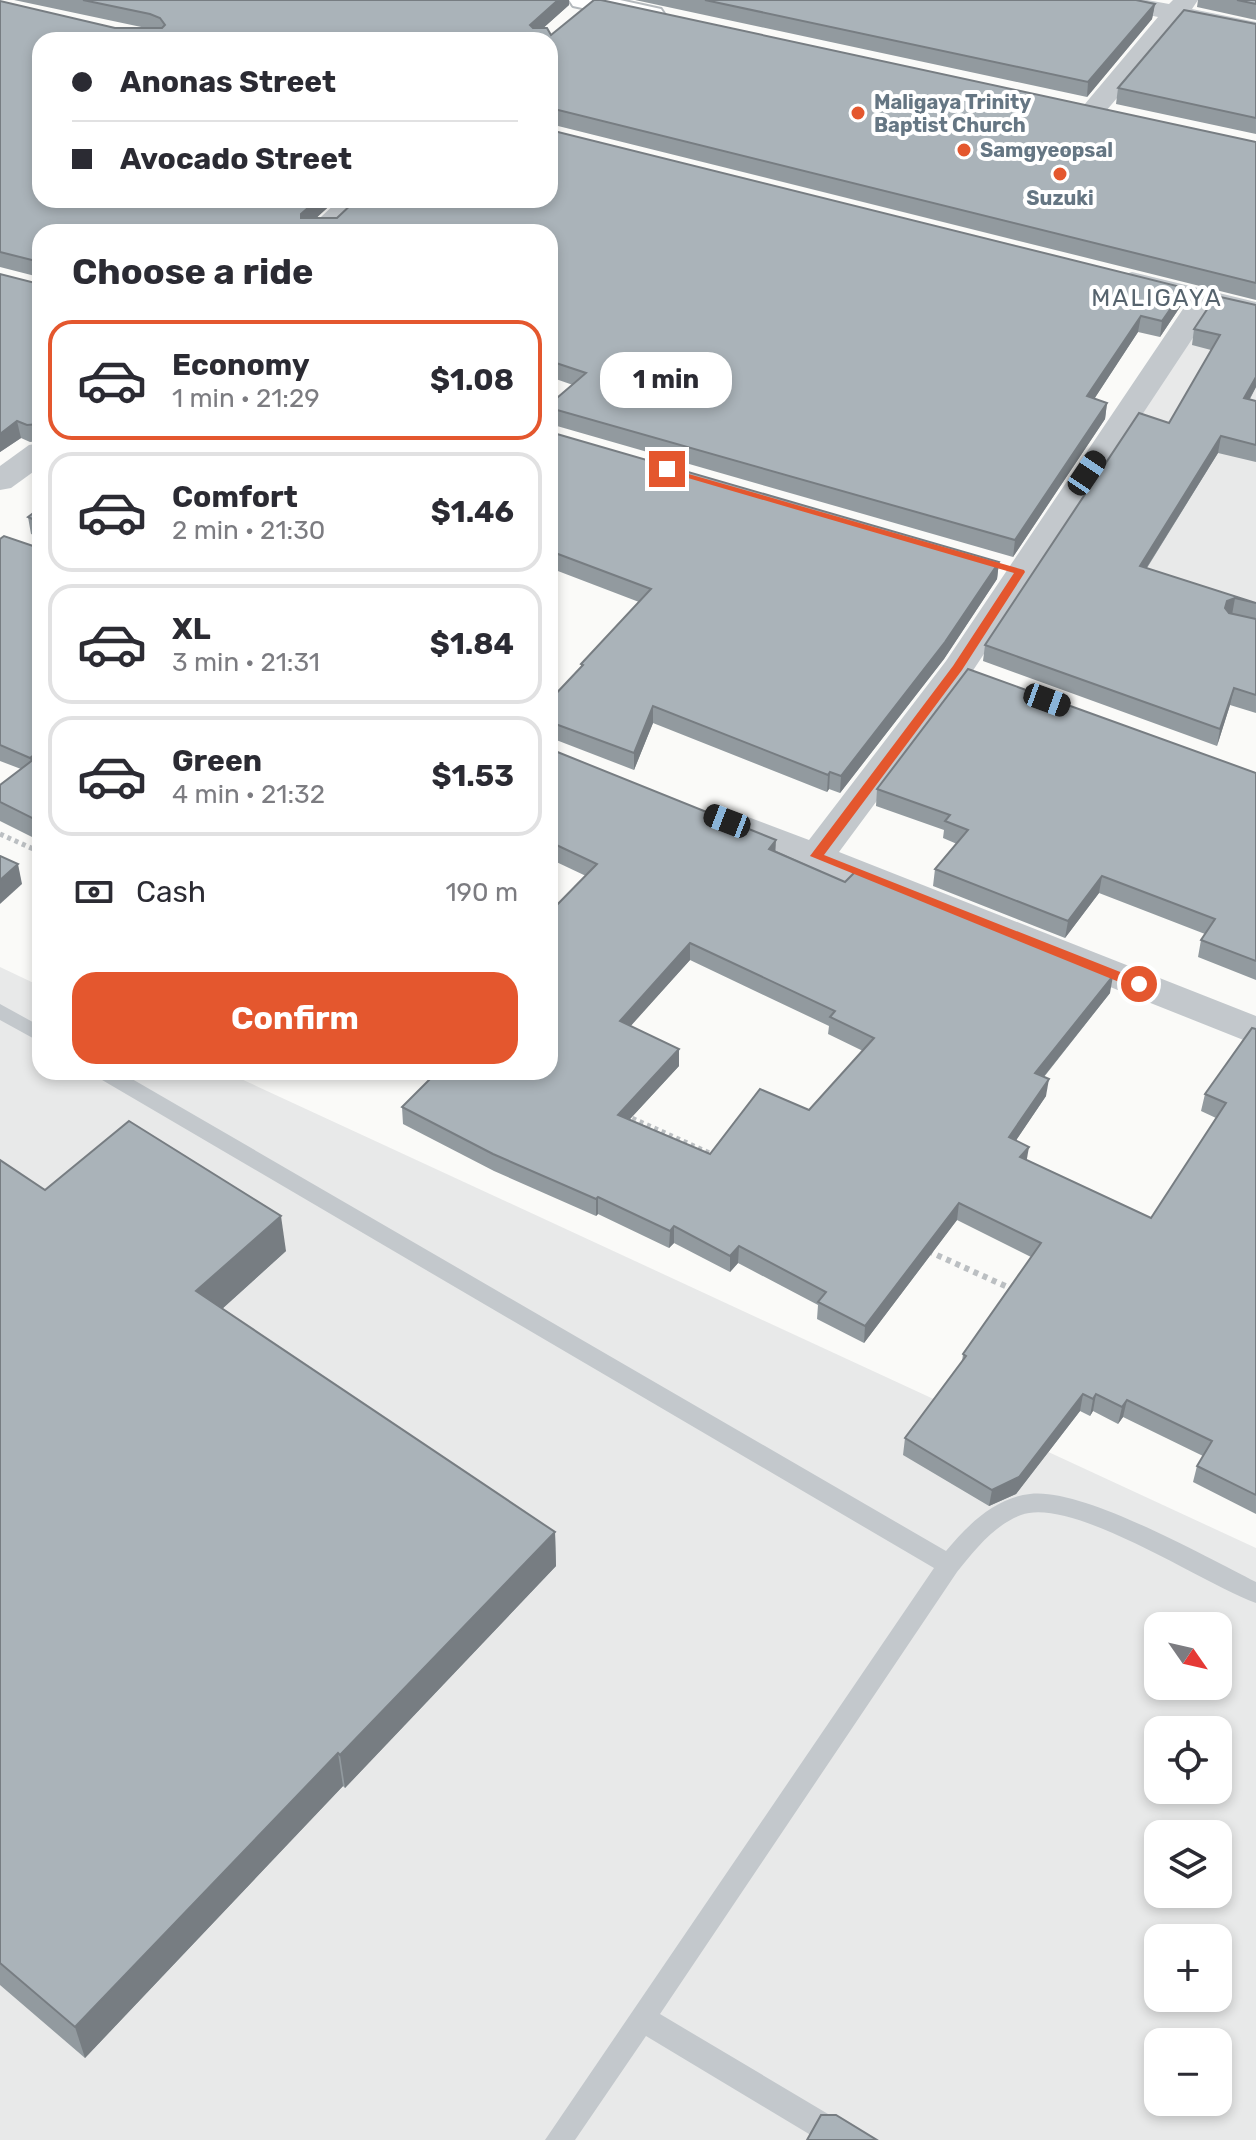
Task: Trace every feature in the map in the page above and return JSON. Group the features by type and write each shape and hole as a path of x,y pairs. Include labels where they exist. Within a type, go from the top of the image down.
{"highway":[{"path":"582,8 685,22"},
{"path":"1062,104 1123,117"}],"street":[{"path":"1111,0 1180,7 1256,30"},
{"path":"1092,111 1180,7"},
{"path":"328,224 347,208"},
{"path":"1113,276 1256,311"},
{"path":"816,856 973,673 1005,567 1204,299"},
{"path":"0,481 32,458"},
{"path":"698,810 1256,1031"}],"lane":[{"path":"0,1011 32,1030"},
{"path":"118,1080 949,1565"},
{"path":"559,2140 949,1565 972,1536 997,1516 1031,1503 1061,1505 1092,1515 1256,1593"},
{"path":"641,2018 845,2140"}],"path":[{"path":"0,834 32,848"},
{"path":"616,1111 718,1157"},
{"path":"922,1248 1023,1294"}],"shaded area":[{"path":"1202,307 1256,320 1256,612 1050,552"},
{"path":"0,967 32,982 32,1080 243,1080 1256,1548 1256,2140 0,2140"}],"building":[{"path":"83,0 558,0 530,25 533,28 547,28 549,32 32,32 32,208 308,208 301,218 337,218 348,208 558,208 558,132 1185,288 1162,321 1141,316 1087,396 1107,403 1015,540 558,410 558,397 586,373 558,364 558,224 32,224 32,260 0,252 0,1 115,28 162,28 165,25 160,18 150,14"},
{"path":"594,0 601,0 1256,142 1256,283 558,110 558,32 555,32"},
{"path":"705,0 1136,0 1155,4 1088,82"},
{"path":"1184,10 1256,24 1256,118 1118,88"},
{"path":"0,274 32,282 32,425 17,421 0,434"},
{"path":"1216,296 1256,305 1256,377 1244,398 1256,401 1256,445 1221,436 1140,566 1256,603 1235,598 1227,601 1225,608 1229,613 1256,619 1256,695 1234,688 1220,729 985,645 1139,413 1169,423 1220,335 1194,329"},
{"path":"558,434 999,562 945,642 841,776 830,772 828,775 653,706 634,753 558,725 558,692 651,589 558,554"},
{"path":"4,536 32,546 30,758 0,745 0,539"},
{"path":"968,669 1256,773 1256,961 1201,940 1215,919 1102,876 1068,921 935,869 968,830 945,821 950,815 877,789"},
{"path":"558,752 776,840 769,849 845,882 855,872 1113,976 1035,1073 1049,1079 1009,1137 1029,1147 1020,1157 1151,1218 1226,1103 1205,1094 1252,1028 1256,1029 1256,1495 1197,1466 1212,1441 1127,1400 1122,1407 1096,1394 1093,1399 1083,1394 1019,1477 992,1490 905,1438 966,1356 963,1354 1041,1243 959,1203 865,1326 818,1302 826,1292 739,1246 730,1256 674,1226 670,1231 598,1197 596,1199 493,1154 402,1107 429,1080 558,1080 558,904 597,864 558,846","holes":["690,943 835,1011 830,1017 874,1038 809,1110 760,1089 710,1154 618,1115 679,1049 620,1021"]},
{"path":"32,761 32,818 0,802 0,785"},
{"path":"0,856 18,864 0,880"},
{"path":"129,1121 281,1216 196,1291 555,1532 75,2027 0,1963 0,1160 45,1190"},
{"path":"821,2115 836,2115 877,2140 807,2140"}],"place":[{"name":"Maligaya Trinity Baptist Church","path":"858,113"},
{"name":"Samgyeopsal","path":"964,150"},
{"name":"Suzuki","path":"1060,174"}],"district":[{"name":"MALIGAYA","path":"1157,298"}],"route":[{"path":"667,469 1020,572 958,668 816,856 1139,984"}]}
